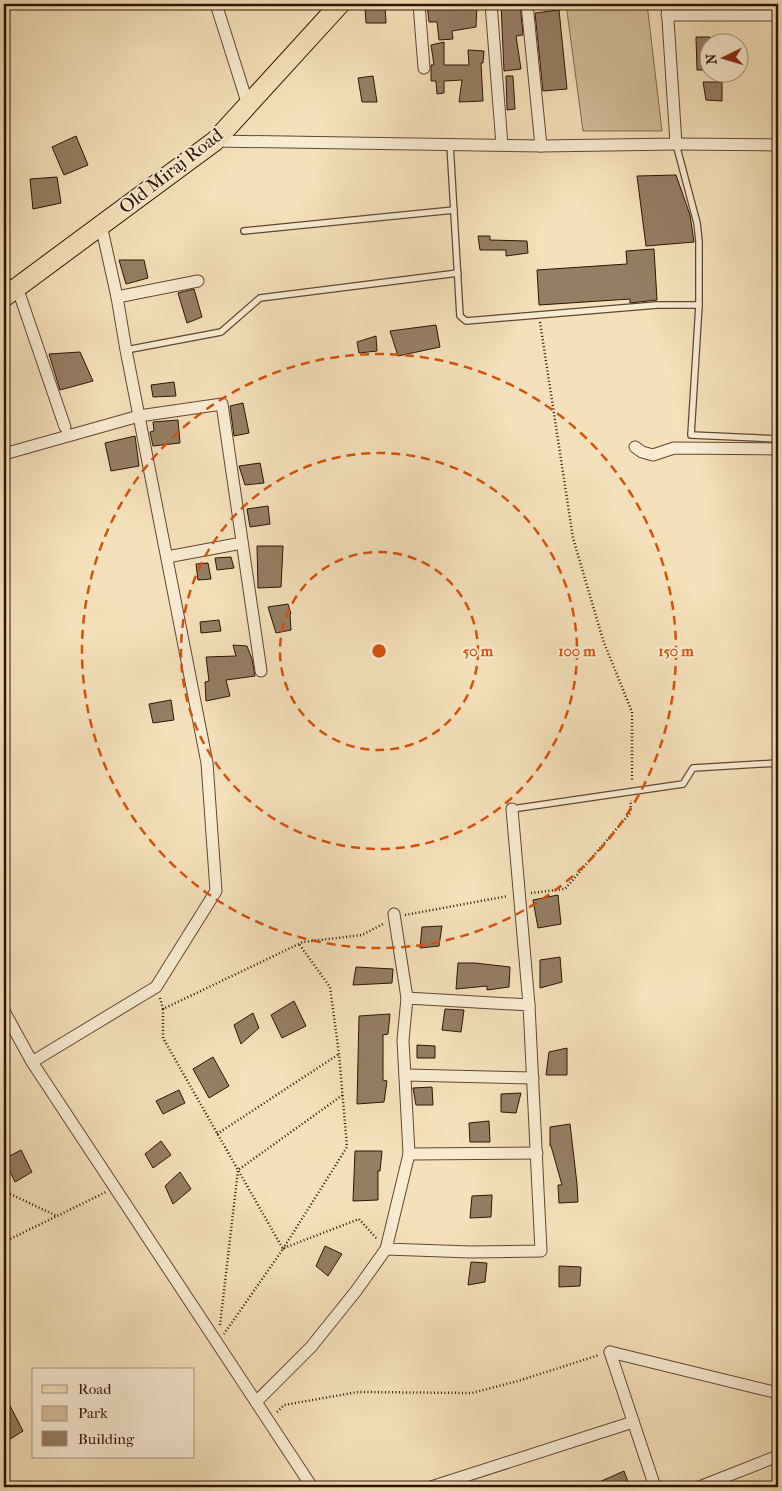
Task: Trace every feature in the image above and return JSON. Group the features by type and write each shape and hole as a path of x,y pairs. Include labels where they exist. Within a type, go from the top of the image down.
{"main road":[{"name":"Old Miraj Road","path":"11,292 215,141 340,4"}],"street":[{"path":"216,4 248,105"},
{"path":"419,4 424,68"},
{"path":"491,4 502,145"},
{"path":"527,4 541,146"},
{"path":"676,144 667,9 778,15"},
{"path":"215,141 541,146 778,145"},
{"path":"32,1062 156,987 216,891 207,763 117,297 101,225"},
{"path":"117,297 198,281"},
{"path":"11,292 64,427"},
{"path":"4,454 139,416 222,404 261,671"},
{"path":"636,447 642,452 653,455 674,448 778,449"},
{"path":"167,557 242,543"},
{"path":"386,1249 470,1252 541,1251 529,1005 512,809"},
{"path":"256,1402 311,1347 356,1291 386,1249 408,1154 402,1040 407,998 397,915"},
{"path":"407,998 529,1005"},
{"path":"4,1011 32,1062 312,1487"},
{"path":"404,1075 533,1078"},
{"path":"408,1154 537,1153"},
{"path":"610,1352 778,1393"},
{"path":"610,1352 655,1487"},
{"path":"431,1487 633,1422"},
{"path":"699,1487 778,1456"}],"lane":[{"path":"450,144 460,316 466,321 657,305 699,305"},
{"path":"676,144 697,223 699,241 699,305 691,435 778,439"},
{"path":"244,231 454,210"},
{"path":"126,350 221,332 260,298 458,273"},
{"path":"512,809 683,784 693,768 778,763"}],"path":[{"path":"397,915 519,894 564,889 630,812 632,791 632,712 604,640 573,538 539,316"},
{"path":"163,1009 303,942 362,935 385,923"},
{"path":"218,1344 283,1249 347,1147 340,1054 330,987 299,944"},
{"path":"156,987 163,1009 163,1038 283,1249"},
{"path":"218,1134 340,1054"},
{"path":"218,1344 238,1170 344,1094"},
{"path":"4,1242 115,1188"},
{"path":"10,1194 57,1216"},
{"path":"283,1249 359,1219 386,1249"},
{"path":"268,1420 284,1405 358,1392 472,1393 518,1381 610,1352"}],"green space":[{"path":"566,4 647,4 662,131 583,131"}],"building":[{"path":"427,4 477,4 476,27 452,31 453,39 439,40 437,22 429,22"},
{"path":"501,4 520,4 523,35 516,36 521,69 504,71"},
{"path":"385,6 386,23 366,23 365,8"},
{"path":"559,10 567,89 543,91 535,13"},
{"path":"696,37 700,37 700,70 697,70"},
{"path":"444,42 444,65 469,65 468,50 484,51 483,63 481,63 483,101 459,102 462,80 444,81 444,93 437,94 436,81 431,81 431,65 434,65 431,45"},
{"path":"373,76 377,102 362,102 358,78"},
{"path":"506,76 513,76 515,109 507,110"},
{"path":"703,82 722,82 722,101 706,100"},
{"path":"76,136 88,165 64,175 52,147"},
{"path":"676,175 690,215 694,242 646,246 637,176"},
{"path":"57,177 61,203 33,209 30,179"},
{"path":"478,236 490,236 490,240 527,241 528,253 506,256 506,250 480,250"},
{"path":"654,249 657,300 630,303 630,299 539,305 537,270 627,264 626,251"},
{"path":"119,260 144,260 148,278 126,284"},
{"path":"194,289 202,317 187,323 178,293"},
{"path":"436,325 440,347 398,356 390,331"},
{"path":"376,336 377,351 359,353 357,342"},
{"path":"80,352 93,381 60,390 49,354"},
{"path":"174,382 176,396 153,397 151,385"},
{"path":"243,403 249,433 234,436 230,406"},
{"path":"178,420 180,443 153,446 150,432 154,431 153,422"},
{"path":"135,436 139,466 111,471 105,443"},
{"path":"260,463 264,483 245,485 239,466"},
{"path":"268,506 270,524 250,527 247,509"},
{"path":"257,546 283,546 281,587 258,588"},
{"path":"231,557 234,568 217,570 215,558"},
{"path":"208,563 211,579 198,580 196,564"},
{"path":"288,604 291,614 291,630 276,633 268,607"},
{"path":"219,620 221,631 201,633 200,622"},
{"path":"233,645 247,646 255,676 226,680 230,696 206,701 205,682 209,681 206,657 236,656"},
{"path":"171,700 174,720 153,723 149,704"},
{"path":"558,895 561,924 538,928 533,900"},
{"path":"442,926 439,946 420,948 422,927"},
{"path":"560,957 562,982 540,988 540,960"},
{"path":"458,963 510,967 509,987 487,990 487,986 456,989"},
{"path":"356,967 393,969 392,983 353,985"},
{"path":"294,1001 306,1026 282,1038 271,1015"},
{"path":"445,1009 464,1010 461,1032 442,1030"},
{"path":"253,1013 259,1028 241,1044 234,1025"},
{"path":"390,1014 388,1034 383,1035 383,1080 387,1081 384,1102 357,1104 359,1016"},
{"path":"417,1045 435,1046 435,1058 417,1058"},
{"path":"567,1048 567,1075 546,1075 549,1052"},
{"path":"213,1057 229,1086 209,1098 193,1069"},
{"path":"432,1087 433,1105 416,1105 413,1088"},
{"path":"179,1090 185,1103 163,1114 156,1101"},
{"path":"521,1093 516,1113 501,1112 501,1094"},
{"path":"489,1121 490,1142 470,1142 469,1123"},
{"path":"570,1124 578,1202 559,1203 558,1185 562,1185 550,1146 550,1127"},
{"path":"161,1141 171,1155 153,1168 145,1154"},
{"path":"21,1150 32,1172 15,1182 4,1159"},
{"path":"355,1151 382,1151 380,1171 378,1171 378,1200 353,1201"},
{"path":"180,1172 191,1189 173,1204 165,1186"},
{"path":"492,1195 491,1217 470,1218 472,1196"},
{"path":"325,1246 342,1254 328,1276 316,1266"},
{"path":"471,1262 487,1263 485,1282 468,1285"},
{"path":"559,1266 581,1267 580,1286 559,1287"},
{"path":"4,1394 23,1431 4,1443"},
{"path":"624,1471 630,1487 588,1487"}]}
